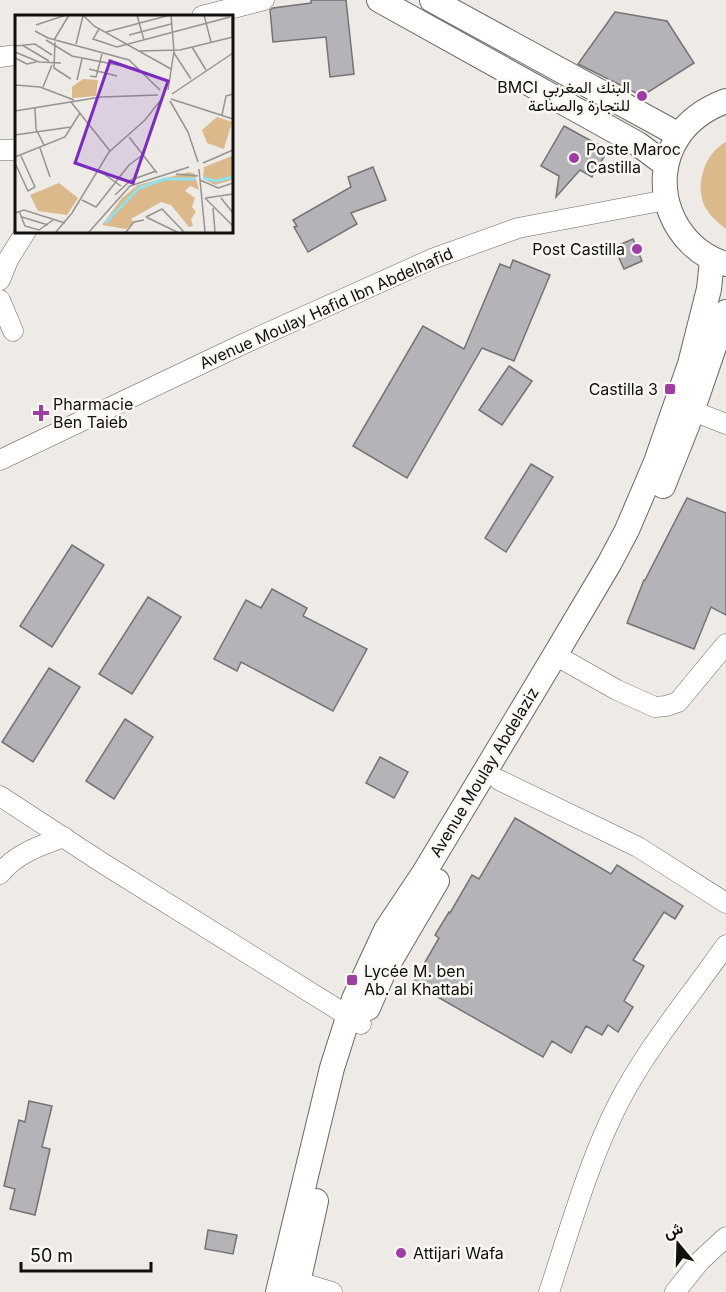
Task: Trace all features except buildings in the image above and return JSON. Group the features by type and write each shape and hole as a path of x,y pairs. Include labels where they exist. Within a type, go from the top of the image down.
{"main road":[{"path":"379,0 638,144 666,165"},
{"path":"432,0 679,135"},
{"path":"719,262 691,246 675,224 666,200 664,182 666,165 679,135 694,119 726,101"},
{"name":"Avenue Moulay Abdelaziz","path":"562,659 647,484 690,364 709,289 719,262"},
{"name":"Avenue Moulay Abdelaziz","path":"354,1020 369,964 386,930 507,751 562,659 631,556 669,473 693,411 726,312"},
{"name":"Avenue Moulay Abdelaziz","path":"288,1287 325,1126 332,1068 354,1020 499,780 507,751"}],"street":[{"path":"206,15 264,0"},
{"path":"0,57 15,55"},
{"name":"Avenue Moulay Hafid Ibn Abdelhafid","path":"0,460 243,344 432,259 518,228 666,200"},
{"path":"0,280 4,258 25,232"},
{"path":"0,300 13,331"},
{"path":"693,411 726,424"},
{"path":"562,659 617,690 655,707 666,706 678,702 726,644"},
{"path":"499,780 638,847 726,903"},
{"path":"0,796 354,1020"},
{"path":"0,874 7,865 36,848 64,837"},
{"path":"549,1292 594,1161 618,1105 639,1066 726,945"},
{"path":"675,1292 699,1261 726,1237"},
{"path":"288,1287 332,1292"}],"shaded area":[{"path":"726,142 726,229 704,205 701,178 712,153"}],"place":[{"name":"BMCI البنك المغربي للتجارة والصناعة","path":"642,96"},
{"name":"Poste Maroc Castilla","path":"574,158"},
{"name":"Post Castilla","path":"637,249"},
{"name":"Castilla 3","path":"670,389"},
{"name":"Pharmacie Ben Taieb","path":"41,413"},
{"name":"Lycée M. ben Ab. al Khattabi","path":"352,980"},
{"name":"Attijari Wafa","path":"401,1253"}]}
